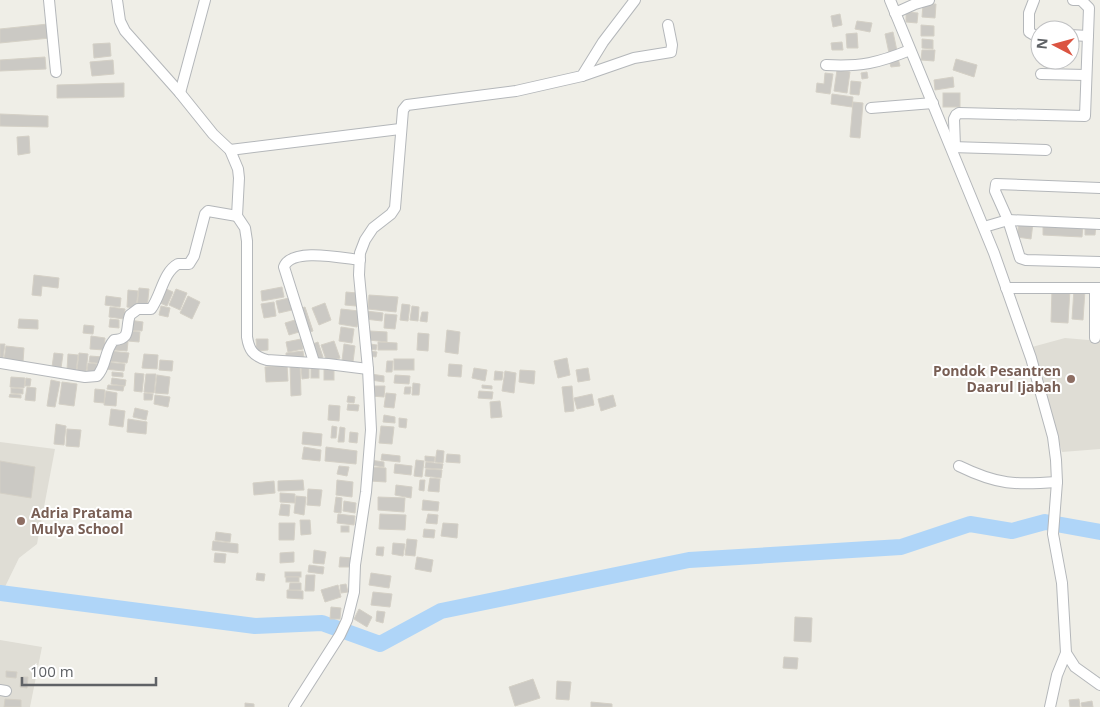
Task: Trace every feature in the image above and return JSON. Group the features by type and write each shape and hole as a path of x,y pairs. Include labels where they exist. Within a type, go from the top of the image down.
{"street":[{"path":"49,0 56,72"},
{"path":"117,0 120,21 125,31 180,92 207,128 230,150 238,169 237,216 245,228 247,336 249,349 258,358 267,360 314,362 368,369"},
{"path":"180,92 205,0"},
{"path":"582,76 603,42 635,0"},
{"path":"890,0 953,147 984,227 1031,358 1053,437 1057,482 1053,534 1062,583 1066,653 1057,675 1050,707"},
{"path":"896,13 929,0"},
{"path":"1030,33 1030,13 1034,0"},
{"path":"953,147 954,119 959,114 1085,116 1090,8 1081,0 1072,0"},
{"path":"294,707 340,635 347,620 354,592 355,565 366,492 371,430 360,253 373,228 391,214 395,208 401,115 406,105 516,90 582,76 634,58 672,52 668,25"},
{"path":"1080,36 1088,36"},
{"path":"826,65 851,66 873,63 910,50"},
{"path":"1041,74 1086,75"},
{"path":"870,108 933,103"},
{"path":"230,150 400,129"},
{"path":"953,147 1046,150"},
{"path":"1100,188 996,184 995,191 1008,220 1020,258 1026,260 1100,262"},
{"path":"0,362 86,378 97,376 102,370 109,346 114,340 125,337 130,315 138,309 152,309 169,271 178,264 189,264 194,256 205,214 208,211 237,216"},
{"path":"984,227 1008,220 1100,224"},
{"path":"314,362 284,267 286,261 310,254 360,260"},
{"path":"1006,288 1098,288 1095,338"},
{"path":"960,466 998,482 1020,484 1057,482"},
{"path":"1066,653 1075,667 1100,685"}],"shaded area":[{"name":"Pondok Pesantren Daarul Ijabah","path":"1065,338 1100,341 1100,449 1062,452 1032,347"},
{"name":"Adria Pratama Mulya School","path":"0,442 55,449 37,544 19,558 0,597"},
{"path":"0,640 42,647 30,707 0,707"}],"building":[{"path":"923,4 936,4 935,18 922,17"},
{"path":"906,12 918,13 917,23 906,22"},
{"path":"840,14 842,25 833,27 831,16"},
{"path":"857,21 872,23 870,32 855,29"},
{"path":"48,24 50,38 0,43 0,29"},
{"path":"921,25 934,26 934,36 921,36"},
{"path":"893,32 897,51 889,53 885,34"},
{"path":"857,33 858,48 847,48 846,34"},
{"path":"922,39 933,40 933,49 922,48"},
{"path":"842,42 843,50 832,50 831,43"},
{"path":"110,43 111,56 94,58 93,44"},
{"path":"922,50 935,50 934,61 921,60"},
{"path":"45,57 46,69 0,71 0,60"},
{"path":"898,58 900,66 891,67 889,60"},
{"path":"956,59 977,65 974,77 953,70"},
{"path":"113,60 114,74 92,76 90,62"},
{"path":"837,70 850,72 847,93 834,91"},
{"path":"867,72 868,78 862,79 861,73"},
{"path":"825,73 833,74 830,94 816,92 817,83 824,84"},
{"path":"953,77 954,87 935,90 934,80"},
{"path":"851,81 861,82 859,95 850,94"},
{"path":"124,83 124,97 57,98 57,85"},
{"path":"943,93 960,93 960,107 943,107"},
{"path":"832,94 853,97 852,107 831,104"},
{"path":"853,102 863,103 860,138 850,137"},
{"path":"0,114 48,116 48,127 0,126"},
{"path":"29,136 30,153 18,155 17,137"},
{"path":"1019,221 1033,223 1031,239 1017,237"},
{"path":"1043,223 1083,225 1082,237 1043,235"},
{"path":"1085,225 1096,225 1095,235 1085,235"},
{"path":"34,275 59,278 58,288 42,286 41,296 32,295"},
{"path":"282,287 284,297 262,301 261,291"},
{"path":"139,288 149,289 147,309 137,308"},
{"path":"164,288 173,292 167,306 158,302"},
{"path":"176,289 187,293 180,310 169,305"},
{"path":"1052,289 1070,290 1068,323 1051,322"},
{"path":"1074,289 1085,290 1083,320 1072,319"},
{"path":"128,290 138,291 136,308 127,307"},
{"path":"346,292 357,293 356,306 345,305"},
{"path":"369,295 398,297 396,312 368,309"},
{"path":"106,296 121,298 120,307 105,305"},
{"path":"188,296 200,302 192,319 180,313"},
{"path":"289,298 292,310 279,313 276,301"},
{"path":"274,302 276,316 264,318 261,304"},
{"path":"325,303 331,320 319,325 312,308"},
{"path":"402,304 410,305 408,321 400,320"},
{"path":"161,306 170,308 168,317 159,315"},
{"path":"412,306 419,307 418,321 410,320"},
{"path":"110,307 125,309 124,319 109,317"},
{"path":"305,307 313,331 306,333 298,309"},
{"path":"341,309 359,311 357,327 339,324"},
{"path":"366,311 383,313 382,321 365,319"},
{"path":"422,312 428,312 427,322 420,321"},
{"path":"385,314 397,315 395,329 384,328"},
{"path":"19,319 38,320 38,329 18,328"},
{"path":"110,319 119,320 119,328 109,327"},
{"path":"129,320 143,322 142,331 128,330"},
{"path":"295,320 299,332 289,335 285,323"},
{"path":"84,325 94,326 93,334 83,333"},
{"path":"341,327 354,329 352,343 339,341"},
{"path":"447,330 460,332 458,354 445,352"},
{"path":"129,331 140,332 139,342 128,341"},
{"path":"370,331 387,332 387,342 369,340"},
{"path":"418,333 429,334 428,351 417,350"},
{"path":"91,336 105,338 104,350 90,349"},
{"path":"256,339 268,339 268,350 257,351"},
{"path":"301,339 303,349 288,352 286,342"},
{"path":"115,341 128,342 127,351 114,350"},
{"path":"334,341 340,358 327,362 321,345"},
{"path":"318,342 323,357 315,360 310,345"},
{"path":"378,342 397,343 397,350 378,350"},
{"path":"0,344 5,344 3,358 0,358"},
{"path":"344,344 355,346 353,362 342,361"},
{"path":"370,344 377,345 376,350 369,349"},
{"path":"6,346 24,348 23,362 4,360"},
{"path":"110,351 129,353 127,363 108,361"},
{"path":"303,351 304,359 286,360 286,353"},
{"path":"370,351 377,352 376,357 369,356"},
{"path":"54,353 63,354 61,368 52,367"},
{"path":"79,353 88,354 86,372 77,371"},
{"path":"68,354 78,355 76,371 67,370"},
{"path":"144,354 158,355 157,369 142,368"},
{"path":"90,356 103,357 103,364 89,362"},
{"path":"567,358 570,375 558,378 554,361"},
{"path":"394,359 414,359 414,370 394,370"},
{"path":"160,360 173,361 172,371 159,370"},
{"path":"387,361 393,361 392,372 386,372"},
{"path":"106,362 125,364 124,371 105,369"},
{"path":"88,363 97,364 96,374 87,373"},
{"path":"300,364 301,395 291,396 290,365"},
{"path":"449,364 462,365 461,377 448,376"},
{"path":"287,365 288,381 266,382 265,367"},
{"path":"301,365 309,365 309,378 302,379"},
{"path":"311,365 319,365 319,378 311,378"},
{"path":"324,366 334,366 334,380 324,380"},
{"path":"474,368 487,370 485,381 472,378"},
{"path":"588,368 590,380 578,382 576,370"},
{"path":"520,370 535,371 534,384 519,382"},
{"path":"495,371 503,372 502,380 494,380"},
{"path":"505,371 516,373 514,393 502,391"},
{"path":"112,372 123,373 123,377 112,376"},
{"path":"135,373 144,374 142,392 134,391"},
{"path":"146,374 156,374 154,393 144,392"},
{"path":"371,374 384,376 384,382 371,380"},
{"path":"157,375 170,377 168,394 155,393"},
{"path":"395,375 410,376 409,384 394,383"},
{"path":"11,377 25,378 24,388 10,387"},
{"path":"26,378 31,379 30,386 25,386"},
{"path":"112,378 126,380 125,386 111,384"},
{"path":"51,380 60,382 55,407 47,406"},
{"path":"62,382 77,384 74,406 59,404"},
{"path":"413,383 420,384 419,395 412,395"},
{"path":"108,385 124,386 123,391 107,389"},
{"path":"482,385 492,386 492,389 482,388"},
{"path":"372,386 385,386 384,397 371,396"},
{"path":"572,386 574,411 565,412 562,387"},
{"path":"27,387 36,388 35,401 25,400"},
{"path":"405,387 411,387 410,394 404,394"},
{"path":"11,388 23,389 23,394 11,393"},
{"path":"95,389 105,390 104,403 94,402"},
{"path":"106,391 117,393 116,406 104,405"},
{"path":"479,391 493,392 492,399 478,398"},
{"path":"144,393 153,394 152,400 144,400"},
{"path":"386,393 396,394 394,408 384,407"},
{"path":"10,394 21,395 21,398 9,397"},
{"path":"592,394 594,405 577,409 574,398"},
{"path":"155,395 170,397 168,407 154,404"},
{"path":"613,395 616,406 601,411 598,399"},
{"path":"348,396 355,397 354,403 347,402"},
{"path":"500,401 502,417 491,418 490,402"},
{"path":"348,404 359,405 358,411 347,410"},
{"path":"329,405 340,406 339,421 328,420"},
{"path":"135,408 148,411 146,420 133,417"},
{"path":"111,409 125,411 123,427 109,425"},
{"path":"384,415 395,417 395,423 383,422"},
{"path":"399,418 407,419 406,428 399,427"},
{"path":"128,419 147,422 146,434 127,432"},
{"path":"56,424 66,426 64,445 54,444"},
{"path":"332,426 337,427 336,438 331,438"},
{"path":"381,426 394,427 392,444 379,443"},
{"path":"340,427 345,428 344,442 338,442"},
{"path":"67,429 81,430 79,447 66,446"},
{"path":"303,432 322,434 321,446 302,444"},
{"path":"350,432 358,433 357,443 349,442"},
{"path":"304,447 321,450 320,461 302,459"},
{"path":"326,447 357,451 356,464 325,461"},
{"path":"437,450 444,451 443,463 435,462"},
{"path":"382,454 400,456 400,462 381,460"},
{"path":"447,454 460,455 460,463 446,462"},
{"path":"425,456 435,457 434,462 425,461"},
{"path":"370,460 384,462 384,467 370,465"},
{"path":"416,460 424,461 422,477 414,476"},
{"path":"0,461 35,467 31,498 0,493"},
{"path":"426,462 443,464 442,469 425,468"},
{"path":"395,464 412,466 411,475 394,473"},
{"path":"339,466 349,467 347,476 337,474"},
{"path":"371,467 386,468 386,482 370,481"},
{"path":"426,469 442,470 441,478 425,476"},
{"path":"430,478 440,479 439,492 428,491"},
{"path":"303,480 304,490 278,491 278,481"},
{"path":"337,480 353,482 352,497 336,495"},
{"path":"420,480 425,480 424,491 419,490"},
{"path":"274,481 275,493 254,495 253,483"},
{"path":"396,485 412,487 411,498 395,495"},
{"path":"308,489 322,490 320,506 307,505"},
{"path":"280,493 295,494 295,503 280,502"},
{"path":"296,496 306,497 304,515 294,513"},
{"path":"336,497 342,498 341,513 334,512"},
{"path":"378,497 405,498 404,512 378,510"},
{"path":"423,500 439,502 438,511 422,510"},
{"path":"344,501 356,503 355,513 343,511"},
{"path":"281,504 290,505 289,516 279,515"},
{"path":"338,514 355,516 354,525 337,523"},
{"path":"380,514 406,515 405,530 379,529"},
{"path":"428,514 438,515 437,524 426,523"},
{"path":"300,520 310,520 311,534 301,535"},
{"path":"279,523 295,523 294,540 279,540"},
{"path":"443,523 458,524 457,538 441,536"},
{"path":"341,526 349,526 349,532 341,532"},
{"path":"424,529 435,530 434,538 423,537"},
{"path":"216,532 231,534 230,542 215,540"},
{"path":"407,539 417,540 415,556 405,555"},
{"path":"213,541 238,544 238,553 212,550"},
{"path":"393,543 405,544 403,556 392,554"},
{"path":"377,547 384,547 383,556 376,555"},
{"path":"314,550 326,552 324,564 313,563"},
{"path":"294,552 294,562 280,563 280,553"},
{"path":"215,553 226,554 225,563 214,562"},
{"path":"340,557 353,558 353,567 339,567"},
{"path":"417,557 433,560 431,572 415,569"},
{"path":"309,565 324,567 323,574 308,572"},
{"path":"285,572 301,572 301,577 285,577"},
{"path":"257,573 265,574 264,581 256,580"},
{"path":"371,573 391,576 389,588 369,585"},
{"path":"306,575 315,575 314,591 305,591"},
{"path":"286,577 299,577 299,582 286,582"},
{"path":"290,583 301,583 301,590 289,590"},
{"path":"346,584 348,592 341,593 340,585"},
{"path":"338,585 341,597 325,602 321,590"},
{"path":"287,590 303,591 303,599 287,598"},
{"path":"373,592 392,594 390,607 371,605"},
{"path":"331,607 341,608 340,619 330,619"},
{"path":"359,609 372,617 367,627 354,619"},
{"path":"377,611 385,612 383,623 376,621"},
{"path":"795,617 812,618 811,642 794,641"},
{"path":"784,657 798,658 797,669 783,668"},
{"path":"6,671 17,672 16,678 6,677"},
{"path":"21,677 28,677 27,688 20,687"},
{"path":"533,679 540,698 515,706 509,687"},
{"path":"557,681 571,682 569,700 556,699"},
{"path":"5,699 21,700 21,707 4,707"},
{"path":"1079,699 1080,707 1070,707 1069,700"},
{"path":"1092,701 1093,707 1082,707 1081,703"},
{"path":"591,702 612,704 612,707 591,707"},
{"path":"245,703 254,704 254,707 245,707"}],"waterway":[{"path":"0,593 255,626 322,623 380,644 441,611 689,560 901,547 970,524 1012,531 1045,522 1100,532"}],"place":[{"name":"Pondok Pesantren Daarul Ijabah","path":"1071,379"},
{"name":"Adria Pratama Mulya School","path":"21,521"}]}
